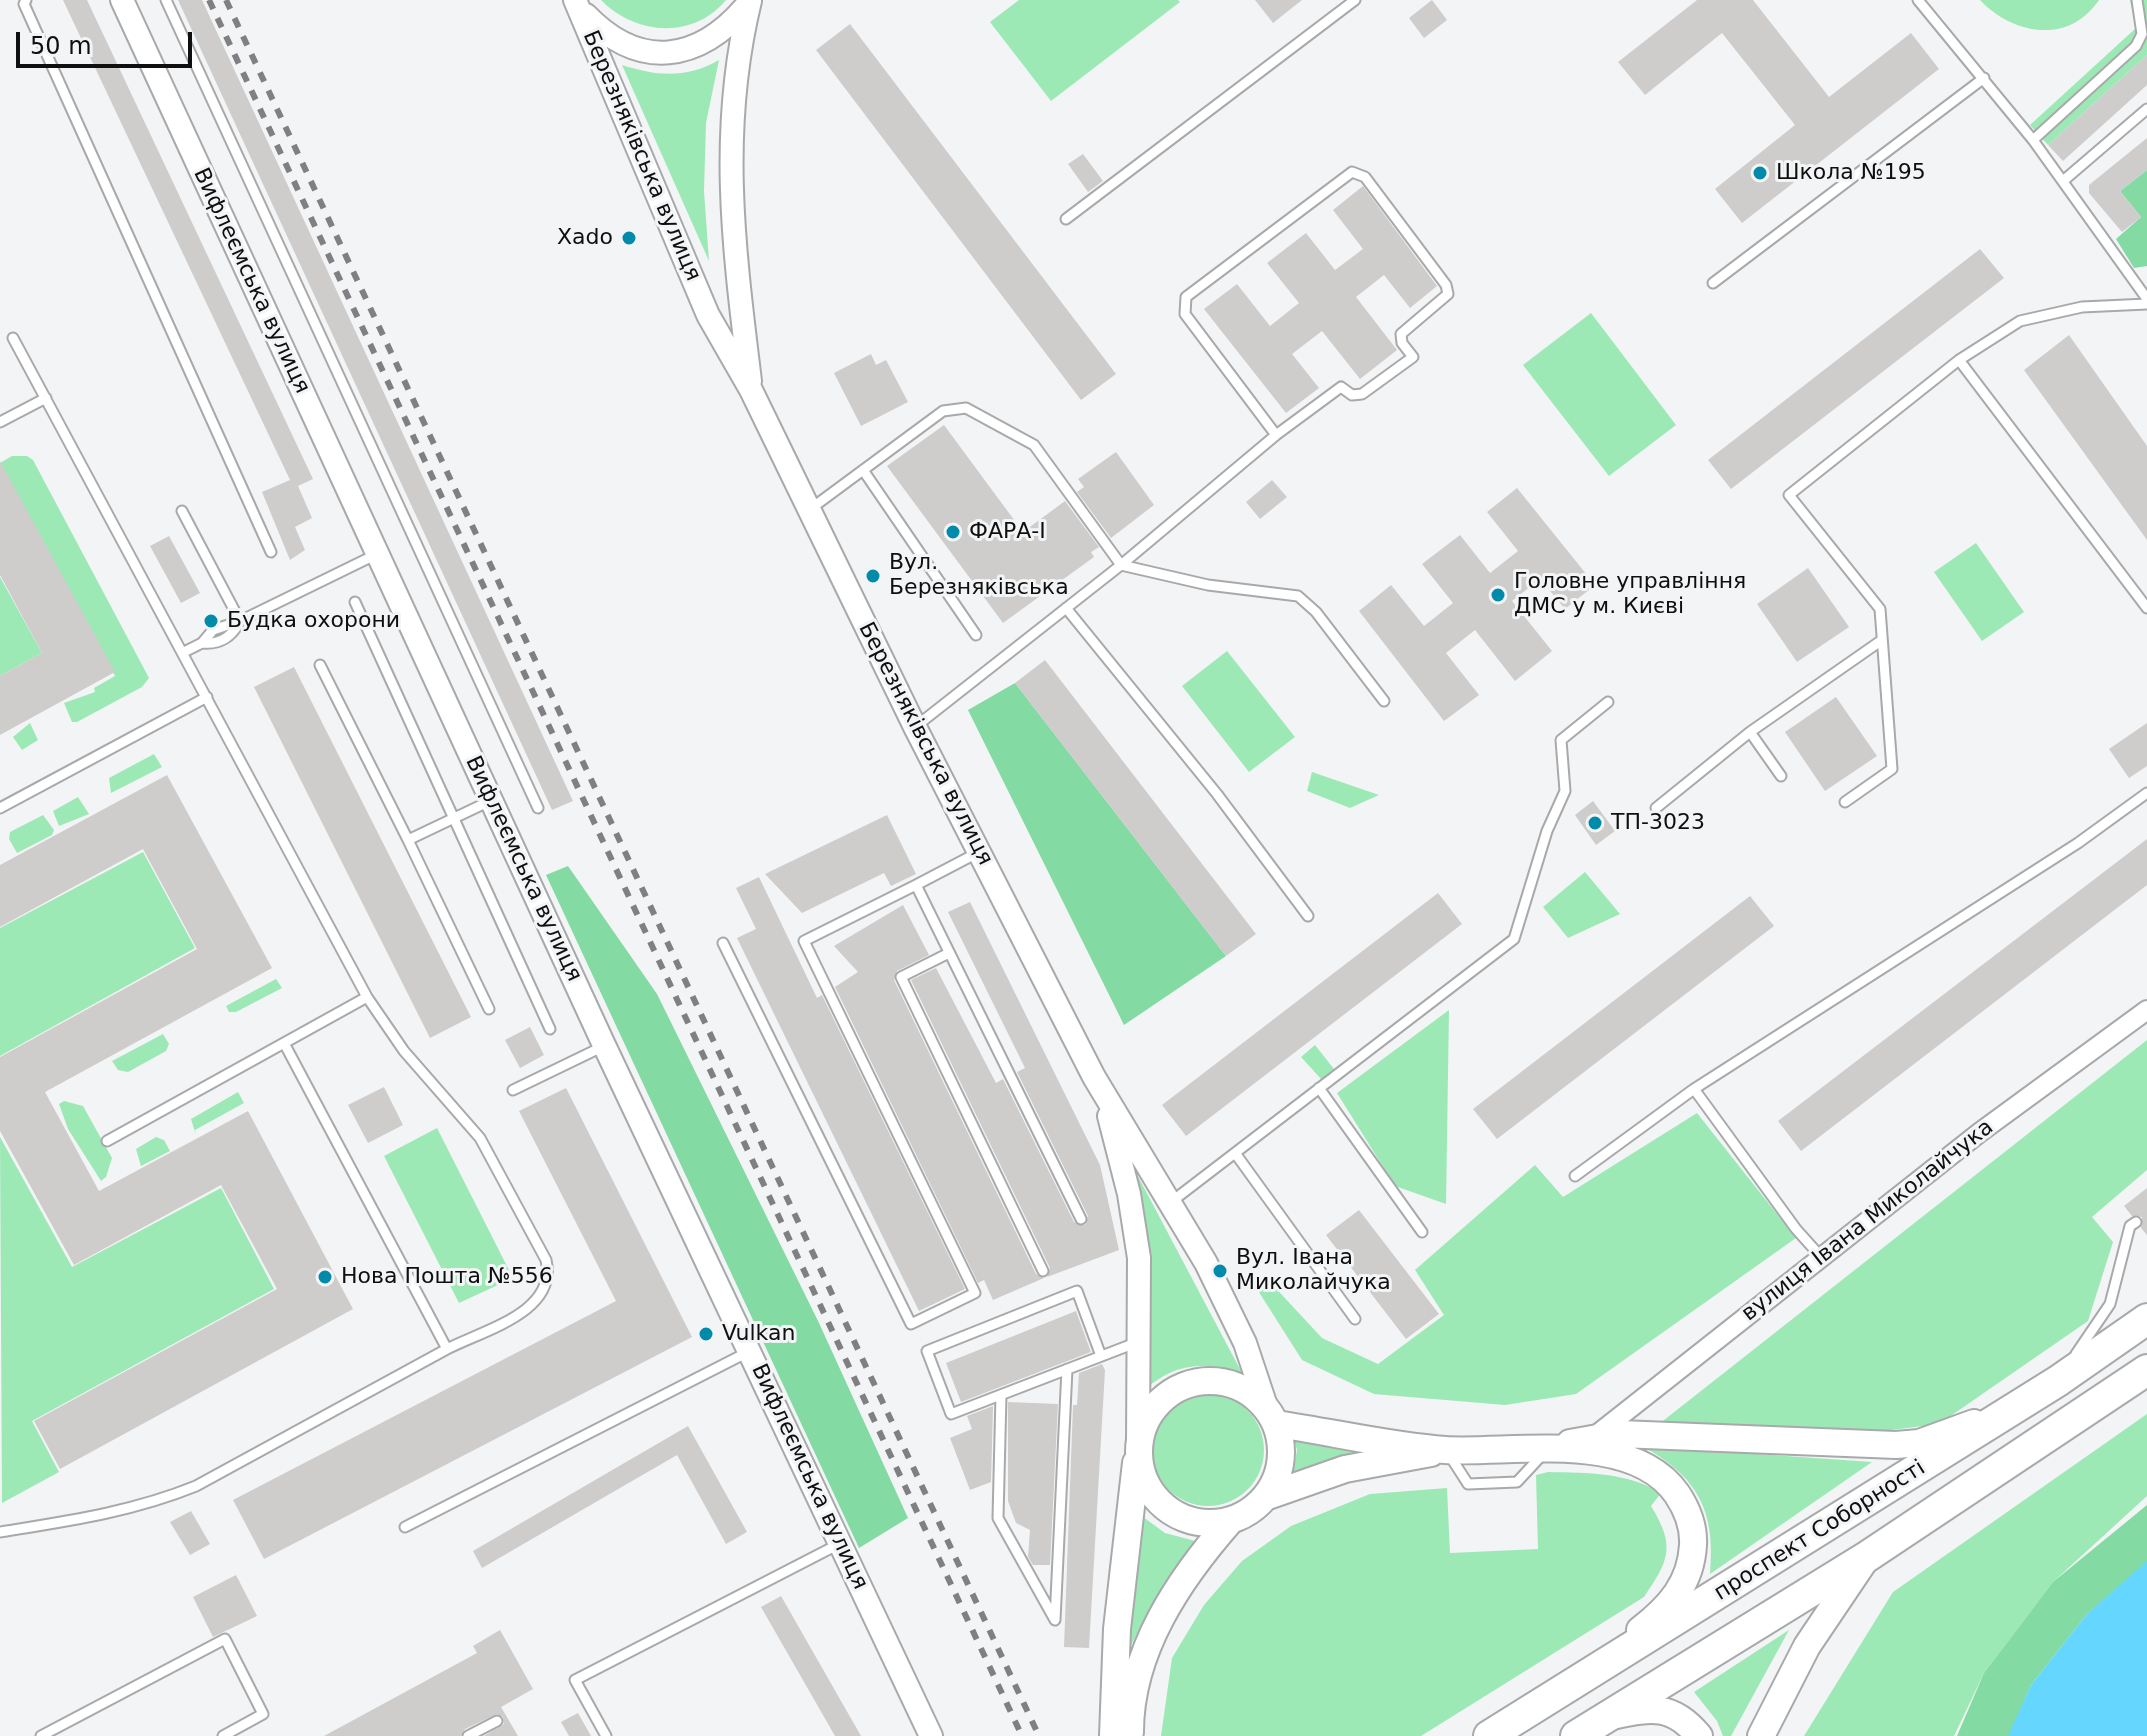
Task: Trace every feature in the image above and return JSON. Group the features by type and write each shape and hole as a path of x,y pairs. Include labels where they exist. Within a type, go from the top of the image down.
{"highway":[{"name":"проспект Соборності","path":"1489,1736 2058,1381 2147,1319"},
{"name":"проспект Соборності","path":"1576,1736 1868,1556 2147,1370"}],"main road":[{"path":"1113,1736 1117,1629 1138,1444 1145,1421 1158,1402 1178,1387 1202,1380 1226,1382 1238,1387 1272,1416 1281,1462 1276,1481 1250,1511 1231,1520 1208,1524 1184,1519 1164,1507 1148,1489 1139,1467 1138,1444"},
{"name":"вулиця Івана Миколайчука","path":"1550,1448 1620,1434 1837,1445 1919,1443 2018,1406"},
{"name":"вулиця Івана Миколайчука","path":"1272,1416 1445,1450"},
{"name":"вулиця Івана Миколайчука","path":"1265,1497 1345,1469 1445,1450 1550,1448 1619,1457 1646,1466 1669,1484 1686,1507 1694,1535 1692,1565 1686,1581 1662,1614 1542,1705"},
{"path":"1130,1736 1130,1709 1146,1646 1205,1550 1231,1520"},
{"path":"1761,1736 1807,1646 1868,1556"},
{"path":"1608,1717 1662,1710 1680,1716 1699,1736"}],"street":[{"name":"Вифлеємська вулиця","path":"122,0 604,1045 931,1736"},
{"path":"576,2 603,32 627,46 660,54 697,47 716,37 750,1"},
{"name":"Березняківська вулиця","path":"750,1 737,61 730,184 731,229 751,390"},
{"name":"Березняківська вулиця","path":"576,2 708,315 751,390 915,727 1104,1096 1171,1202 1245,1343 1272,1416"},
{"name":"вулиця Івана Миколайчука","path":"1593,1438 1979,1133 2147,1010"},
{"name":"Березняківська вулиця","path":"1104,1096 1129,1194 1139,1258 1138,1444"}],"lane":[{"path":"26,0 24,4 271,552"},
{"path":"166,0 538,808"},
{"path":"1066,219 1355,0"},
{"path":"1845,802 1892,769 1880,609 1789,495 1959,360 2020,321 2082,307 2147,301 2033,140 1918,0"},
{"path":"2033,140 2136,46 2142,34 2137,0"},
{"path":"1713,283 1984,78"},
{"path":"2063,181 2147,109"},
{"path":"915,727 1121,565 1276,435 1341,387 1352,395 1362,394 1413,357 1402,343 1401,334 1448,294 1446,285 1359,173 1345,175 1186,297 1185,314 1276,435"},
{"path":"0,1532 116,1514 153,1504 196,1486 534,1305 548,1285 550,1274 546,1260 480,1138 404,1051 367,997 13,338"},
{"path":"1959,360 2147,608"},
{"path":"0,422 46,398"},
{"path":"809,510 943,411 966,408 1034,445 1121,565 1208,585 1298,596 1316,612 1384,701"},
{"path":"863,470 976,635"},
{"path":"182,511 240,621"},
{"path":"184,652 202,643 213,630 240,621 377,554"},
{"path":"355,602 550,1029"},
{"path":"1066,608 1217,794 1308,916"},
{"path":"1656,808 1750,732 1882,640"},
{"path":"320,665 489,1009"},
{"path":"0,808 207,697"},
{"path":"1171,1202 1514,939 1547,831 1565,791 1561,740 1608,702"},
{"path":"1750,732 1781,776"},
{"path":"1575,1176 1694,1089 2078,843 2147,793"},
{"path":"408,840 492,800"},
{"path":"723,943 911,1324 975,1293 804,941 979,852"},
{"path":"916,885 1081,1219"},
{"path":"949,953 901,977 1043,1271"},
{"path":"107,1141 367,997"},
{"path":"284,1043 447,1349"},
{"path":"513,1090 604,1045"},
{"path":"1319,1088 1422,1232"},
{"path":"1694,1089 1796,1229 1822,1258"},
{"path":"1235,1153 1355,1319"},
{"path":"2058,1381 2110,1304 2130,1226 2136,1222"},
{"path":"1101,1356 1077,1291 927,1351 951,1414 1138,1342"},
{"path":"405,1527 750,1351"},
{"path":"1001,1395 998,1518 1055,1620 1067,1369"},
{"path":"606,1736 575,1680 841,1543"},
{"path":"41,1736 225,1639 263,1714 223,1736"},
{"path":"468,1736 497,1721"}],"green space":[{"path":"601,0 726,0 713,13 697,22 664,28 630,20"},
{"path":"1019,0 1180,2 1051,101 990,22"},
{"path":"1980,0 2099,0 2087,14 2072,24 2041,30 2008,21"},
{"path":"2130,0 2147,0 2147,55 2048,145 2030,125 2136,28"},
{"path":"719,60 706,123 704,191 709,261 622,65 671,74 695,70"},
{"path":"2147,170 2147,266 2134,268 2116,239 2141,217 2120,191"},
{"path":"1591,313 1676,425 1609,476 1523,365"},
{"path":"12,456 27,456 33,460 149,678 142,687 77,722 72,722 64,703 95,692 94,688 115,676 0,463"},
{"path":"1976,543 2024,612 1982,641 1934,572"},
{"path":"0,577 42,653 0,676"},
{"path":"1227,651 1295,737 1249,772 1182,686"},
{"path":"1015,683 1226,956 1124,1025 968,710"},
{"path":"30,723 38,740 22,750 13,737"},
{"path":"154,754 162,767 111,793 109,778"},
{"path":"1312,772 1379,795 1350,808 1307,791"},
{"path":"78,797 89,814 59,826 53,811"},
{"path":"43,815 54,830 52,835 17,853 9,839 10,832"},
{"path":"143,852 195,948 0,1056 0,928"},
{"path":"568,866 657,994 819,1323 908,1518 859,1548 546,875"},
{"path":"1585,872 1620,914 1568,938 1543,907"},
{"path":"276,979 282,988 236,1012 229,1012 226,1006"},
{"path":"1449,1010 1446,1204 1395,1186 1337,1093"},
{"path":"163,1034 169,1044 166,1051 128,1072 118,1070 112,1061"},
{"path":"2147,1040 2147,1170 2092,1217 2113,1242 2088,1321 1939,1424 1843,1436 1659,1424"},
{"path":"1315,1045 1334,1069 1322,1080 1301,1057"},
{"path":"238,1092 244,1103 195,1130 196,1135 191,1119"},
{"path":"64,1101 83,1106 112,1158 106,1177 101,1181 68,1129 59,1104"},
{"path":"1697,1113 1796,1238 1576,1394 1505,1405 1374,1394 1302,1360 1257,1289 1270,1282 1322,1338 1378,1364 1444,1315 1415,1270 1535,1165 1563,1197"},
{"path":"437,1128 513,1278 459,1303 384,1156"},
{"path":"0,1137 72,1267 221,1188 274,1289 32,1421 59,1472 2,1503"},
{"path":"156,1137 164,1140 170,1151 141,1166 136,1149"},
{"path":"1132,1165 1242,1373 1214,1367 1191,1367 1169,1373 1145,1389"},
{"path":"1208,1394 1229,1398 1248,1410 1260,1429 1264,1450 1260,1471 1248,1490 1229,1502 1208,1506 1187,1502 1168,1490 1156,1471 1152,1450 1156,1429 1168,1410 1187,1398"},
{"path":"2147,1414 2147,1496 2053,1582 1984,1673 1954,1736 1804,1736 1893,1592"},
{"path":"1292,1431 1375,1452 1293,1474 1297,1450"},
{"path":"1642,1446 1872,1462 1710,1574 1710,1532 1699,1498 1677,1470"},
{"path":"1548,1472 1621,1477 1661,1493 1651,1506 1664,1532 1666,1553 1659,1573 1644,1597 1421,1736 1161,1736 1172,1658 1204,1605 1242,1561 1291,1526 1370,1494 1447,1488 1450,1553 1538,1549 1536,1475"},
{"path":"2147,1505 2147,1564 2087,1614 2031,1685 2009,1736 1957,1736 1984,1673 2053,1582"},
{"path":"1139,1514 1165,1533 1199,1542 1164,1583 1129,1649"},
{"path":"1789,1630 1731,1736 1723,1736 1717,1721 1694,1692"}],"water":[{"path":"2147,1561 2147,1736 2008,1736 2031,1685 2087,1614"}],"building":[{"path":"63,0 87,0 313,479 298,486 312,518 295,527 305,550 290,560 262,492 290,480"},
{"path":"178,0 202,0 573,801 552,810"},
{"path":"1255,0 1302,0 1273,23"},
{"path":"1432,0 1447,20 1424,38 1409,18"},
{"path":"1697,0 1753,0 1829,97 1911,33 1939,69 1742,223 1715,189 1795,125 1722,33 1645,95 1618,62"},
{"path":"850,24 1116,374 1081,400 816,50"},
{"path":"2147,55 2147,85 2063,161 2048,145"},
{"path":"2147,138 2147,170 2120,191 2141,217 2122,232 2089,193 2089,185"},
{"path":"1083,154 1103,181 1088,192 1068,164"},
{"path":"1363,186 1437,286 1410,308 1384,275 1356,297 1397,350 1360,379 1322,331 1292,354 1319,388 1286,413 1204,309 1237,284 1270,326 1299,303 1267,263 1306,233 1335,270 1363,249 1333,210"},
{"path":"1980,249 2004,278 1731,489 1708,460"},
{"path":"2069,335 2147,446 2147,540 2024,370"},
{"path":"871,354 876,365 886,360 908,402 861,426 834,373"},
{"path":"944,425 1023,532 1065,501 1099,547 1091,552 1094,557 1003,623 887,466"},
{"path":"1116,452 1154,505 1111,538 1077,492 1084,487 1078,479"},
{"path":"0,461 115,672 0,735 0,676 42,653 0,575"},
{"path":"1272,480 1287,497 1260,519 1246,502"},
{"path":"1517,488 1595,585 1565,609 1540,579 1512,601 1552,651 1515,681 1475,630 1446,653 1479,695 1444,721 1359,611 1391,585 1424,626 1453,603 1422,564 1460,535 1490,573 1518,551 1487,512"},
{"path":"169,536 200,593 181,603 150,546"},
{"path":"1808,568 1849,627 1797,662 1757,604"},
{"path":"1045,660 1256,934 1226,956 1015,683"},
{"path":"294,667 471,1017 430,1038 254,687"},
{"path":"1836,697 1877,756 1825,791 1785,732"},
{"path":"2147,723 2147,766 2129,778 2109,749"},
{"path":"167,775 272,968 45,1092 99,1191 248,1111 353,1309 60,1469 34,1421 277,1289 221,1185 74,1265 0,1131 0,1057 197,949 143,849 0,927 0,865"},
{"name":"ТП-3023","path":"1593,801 1615,831 1596,845 1575,815"},
{"path":"887,815 916,874 891,886 884,873 802,913 765,874"},
{"path":"2147,839 2147,885 1801,1151 1778,1121"},
{"path":"759,877 817,998 822,995 965,1289 919,1311 737,938 756,929 736,888"},
{"path":"1438,893 1462,924 1186,1136 1162,1105"},
{"path":"1750,896 1774,926 1497,1139 1473,1109"},
{"path":"970,902 1100,1165 1119,1250 1047,1277 1050,1268 911,980 936,968 996,1083 1003,1079 1074,1222 1085,1225 1088,1216 1017,1072 1025,1068 948,912"},
{"path":"903,905 929,955 897,971 894,980 1036,1274 1044,1278 993,1300 984,1280 978,1283 835,987 858,972 834,946"},
{"path":"530,1027 544,1055 520,1068 505,1040"},
{"path":"384,1087 403,1125 368,1143 348,1105"},
{"path":"566,1088 692,1337 264,1559 233,1500 616,1301 519,1111"},
{"path":"2147,1188 2147,1235 2141,1228 2142,1217 2132,1216 2124,1206"},
{"path":"1359,1210 1439,1314 1406,1339 1326,1235"},
{"path":"1076,1311 1091,1352 961,1402 946,1363"},
{"path":"1102,1364 1105,1370 1089,1648 1064,1647 1073,1405 1077,1405 1079,1373"},
{"path":"1008,1402 1058,1404 1050,1565 1033,1565 1028,1557 1030,1530 1016,1523 1008,1501"},
{"path":"993,1406 991,1482 970,1490 950,1438 972,1429 967,1416"},
{"path":"688,1426 747,1532 726,1544 677,1455 482,1568 473,1551"},
{"path":"191,1511 210,1544 190,1555 170,1522"},
{"path":"236,1575 257,1616 213,1637 193,1597"},
{"path":"781,1596 861,1736 835,1736 761,1607"},
{"path":"500,1630 533,1689 501,1707 518,1736 484,1736 504,1724 503,1717 497,1714 465,1729 461,1736 324,1736 477,1653 473,1646"},
{"path":"578,1713 591,1736 569,1736 561,1722"}],"railway":[{"path":"209,0 1022,1736"},
{"path":"226,0 1039,1736"}],"place":[{"name":"Школа №195","path":"1760,173"},
{"name":"Xado","path":"629,238"},
{"name":"ФАРА-І","path":"953,532"},
{"name":"Вул. Березняківська","path":"873,576"},
{"name":"Головне управління ДМС у м. Києві","path":"1498,595"},
{"name":"Будка охорони","path":"211,621"},
{"name":"ТП-3023","path":"1595,823"},
{"name":"Вул. Івана Миколайчука","path":"1220,1271"},
{"name":"Нова Пошта №556","path":"325,1277"},
{"name":"Vulkan","path":"706,1334"}]}
